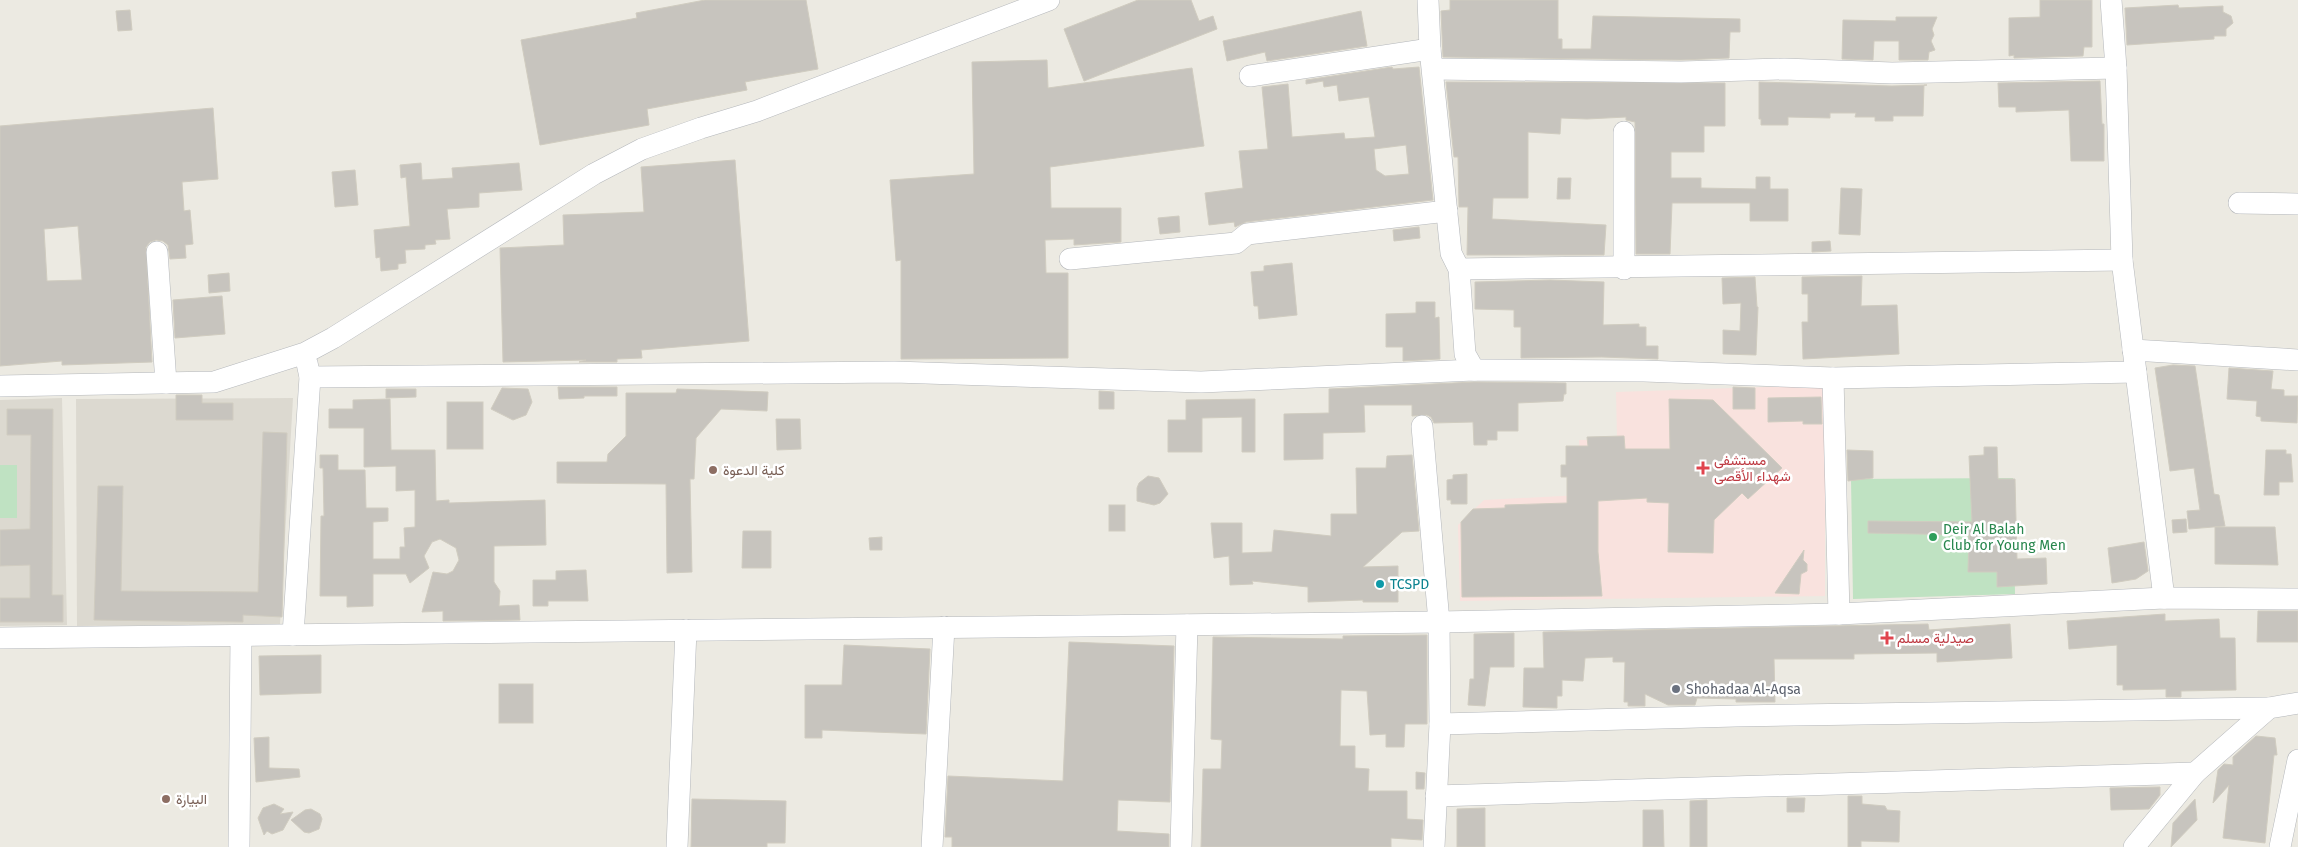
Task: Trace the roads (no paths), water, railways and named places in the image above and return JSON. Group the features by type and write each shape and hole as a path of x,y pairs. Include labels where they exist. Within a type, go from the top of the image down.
{"street":[{"path":"0,386 214,382 305,353 333,338 594,174 642,149 701,128 757,112 1020,5 1049,0"},
{"path":"1428,0 1451,253 1459,269 1465,354 1474,370"},
{"path":"2110,0 2116,68 2122,260 2164,598"},
{"path":"1250,76 1432,59 1681,72 1784,69 1892,73 2116,68"},
{"path":"1624,132 1624,269"},
{"path":"2239,202 2298,204"},
{"path":"1070,259 1236,243 1247,234 1446,211"},
{"path":"157,252 166,383"},
{"path":"1459,269 1624,269 2122,260"},
{"path":"2133,350 2298,360"},
{"path":"293,635 310,377 305,353"},
{"path":"310,377 894,372 1201,382 1474,370 1644,371 1833,378 2136,372"},
{"path":"1833,378 1838,614"},
{"path":"1422,426 1439,622 1440,724 1434,847"},
{"path":"0,638 1439,622 1838,614 2164,598 2298,599"},
{"path":"1181,847 1187,625"},
{"path":"932,847 944,627"},
{"path":"677,847 686,630"},
{"path":"239,847 241,636"},
{"path":"1440,724 1736,716 2269,708 2298,703"},
{"path":"2134,847 2195,773 2269,708"},
{"path":"2280,847 2298,760"},
{"path":"1436,796 2195,773"}],"place":[{"name":"مستشفى شهداء الأقصى","path":"1703,468"},
{"name":"كلية الدعوة","path":"713,470"},
{"name":"Deir Al Balah Club for Young Men","path":"1933,537"},
{"name":"TCSPD","path":"1380,584"},
{"name":"صيدلية مسلم","path":"1887,638"},
{"name":"Shohadaa Al-Aqsa","path":"1676,689"},
{"name":"البيارة","path":"166,799"}]}
